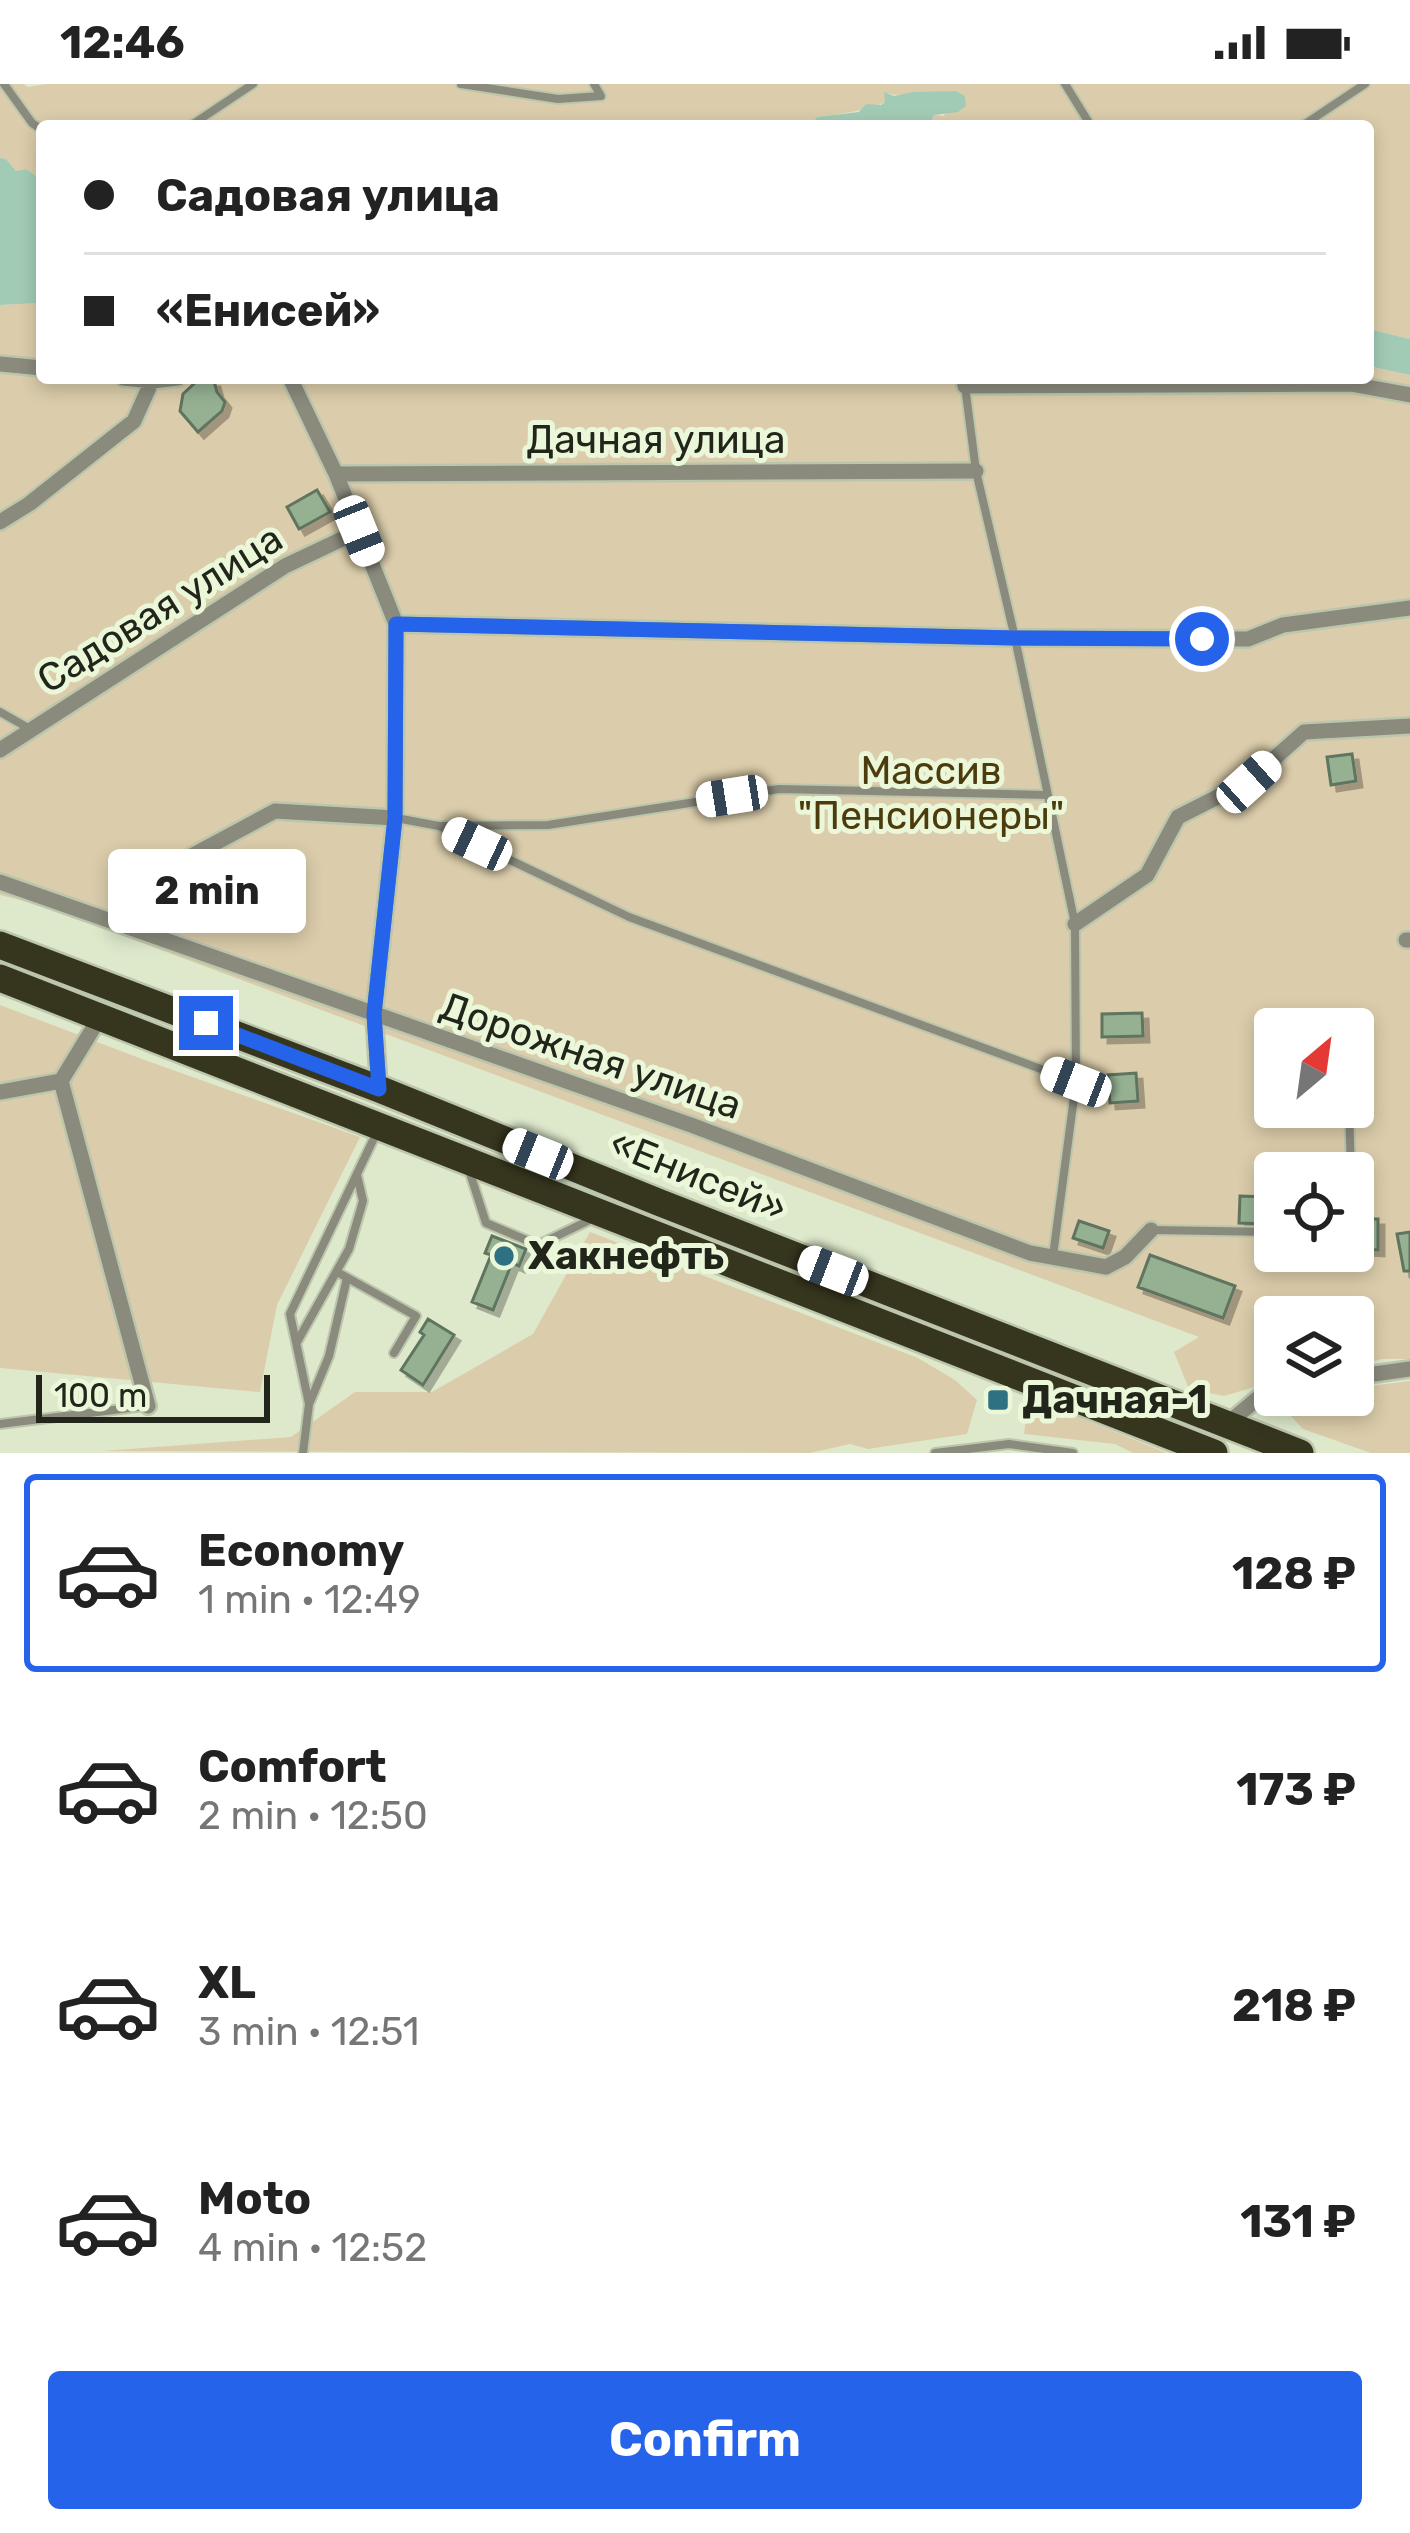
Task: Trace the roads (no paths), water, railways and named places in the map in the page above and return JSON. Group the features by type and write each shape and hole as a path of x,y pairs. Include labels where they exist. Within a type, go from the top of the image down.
{"highway":[{"name":"«Енисей»","path":"0,945 379,1089 1300,1453"},
{"name":"«Енисей»","path":"0,978 1214,1453"}],"street":[{"path":"0,364 36,367"},
{"path":"0,522 134,421 151,384"},
{"path":"293,384 337,475 396,624 395,818 374,1014 379,1089"},
{"path":"1351,384 1410,395"},
{"name":"Дачная улица","path":"337,475 976,471"},
{"name":"Садовая улица","path":"0,749 285,566 359,531"},
{"path":"396,624 1248,639 1283,625 1410,608"},
{"path":"1076,924 1147,875 1178,817 1249,782 1304,732 1410,726"},
{"path":"121,923 141,883 275,811 395,818"},
{"name":"Дорожная улица","path":"0,882 691,1125 1030,1253 1106,1267 1125,1257 1151,1230"},
{"path":"100,1017 61,1081 148,1406"},
{"path":"0,1092 61,1081"},
{"path":"1374,1374 1410,1369"},
{"path":"1226,1424 1254,1401"}],"lane":[{"path":"4,84 36,126"},
{"path":"199,120 253,84"},
{"path":"461,84 558,99 601,95 594,84"},
{"path":"1065,84 1087,120"},
{"path":"1311,120 1365,84"},
{"path":"964,384 976,471 1076,924 1076,1082 1052,1258"},
{"path":"0,712 32,729"},
{"path":"395,818 440,826 548,825 778,789 1048,795"},
{"path":"440,826 629,916 1076,1082"},
{"path":"309,1405 290,1314 380,1126"},
{"path":"465,1160 486,1223 538,1245 601,1215"},
{"path":"296,1343 349,1249 363,1201 357,1174"},
{"path":"1151,1230 1254,1232"},
{"path":"337,1272 416,1316 394,1353"},
{"path":"303,1453 309,1405 329,1356 347,1278"},
{"path":"0,1424 148,1406"},
{"path":"935,1453 1009,1444 1073,1453"}],"place":[{"name":"Хакнефть","path":"504,1256"},
{"name":"Дачная-1","path":"998,1400"}],"park label":[{"name":"Массив \"Пенсионеры\"","path":"931,794"}]}
